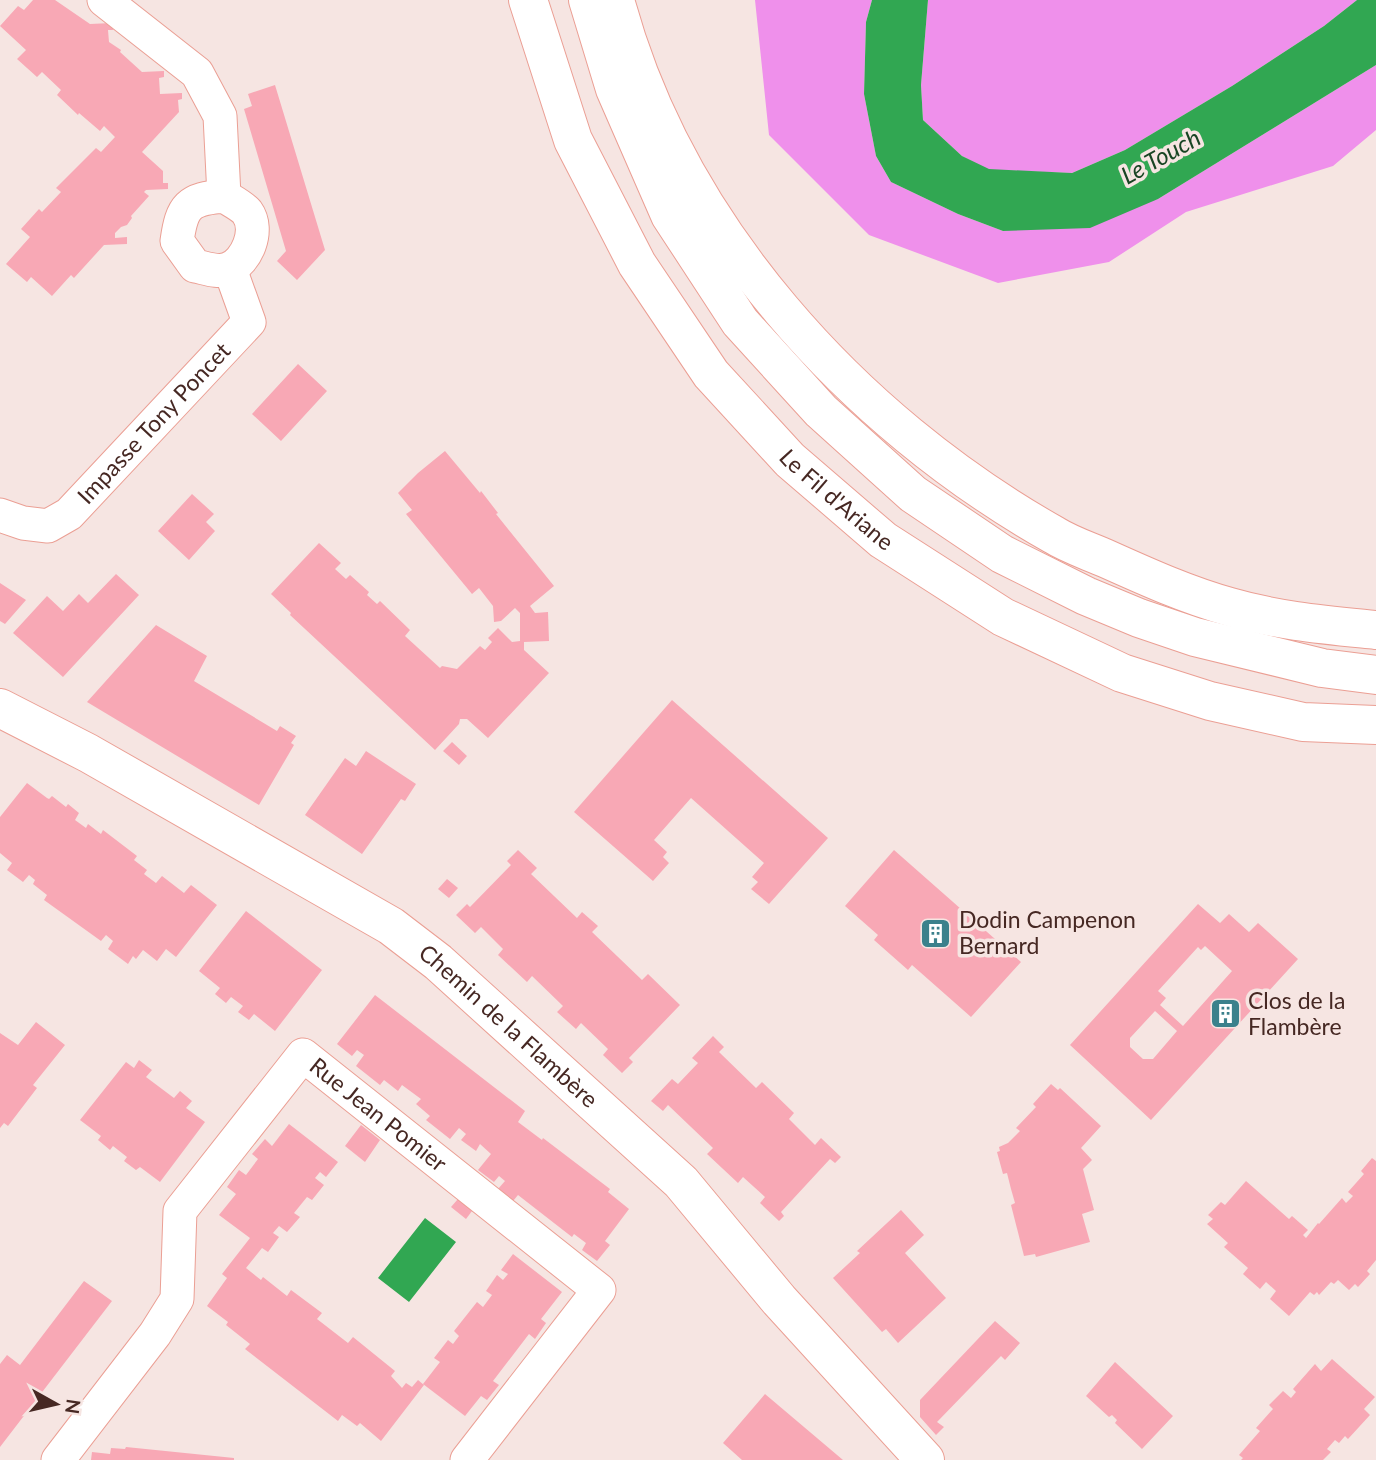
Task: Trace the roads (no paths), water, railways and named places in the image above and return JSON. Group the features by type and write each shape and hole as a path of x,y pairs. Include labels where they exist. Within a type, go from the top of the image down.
{"main road":[{"name":"Le Fil d'Ariane","path":"528,0 573,140 637,264 711,374 790,460 883,540 1003,617 1122,673 1210,701 1303,722 1376,725"},
{"path":"588,0 615,89 670,215 740,322 821,411 913,494 1002,554 1086,596 1139,618 1195,637 1322,668 1376,675"},
{"path":"615,0 628,45 666,137 728,242 803,334 887,419 970,481 1055,536 1170,587 1276,619 1376,630"},
{"name":"Chemin de la Flambère","path":"0,708 88,753 391,926 438,962 681,1182 779,1300 925,1460"},
{"path":"1303,722 1345,743 1376,746"}],"street":[{"path":"104,0 198,73 220,116 224,196"},
{"path":"224,196 247,213 253,235 242,261 229,269 218,271 195,266 177,241 180,217 199,198 224,196"},
{"name":"Impasse Tony Poncet","path":"0,515 23,523 48,526 69,514 119,464 249,322 229,269"},
{"name":"Rue Jean Pomier","path":"58,1460 155,1334 177,1299 180,1211 303,1055 599,1290 467,1460"}],"water":[{"name":"Le Touch","path":"872,0 928,0 921,85 923,120 962,156 989,169 1072,173 1125,150 1232,86 1324,26 1357,0 1376,0 1376,65 1158,199 1090,228 1003,231 958,214 891,182 876,156 864,94 866,22"},
{"path":"425,1218 456,1242 409,1302 378,1278"}],"place":[{"name":"Dodin Campenon Bernard","path":"936,933"},
{"name":"Clos de la Flambère","path":"1225,1014"}]}
